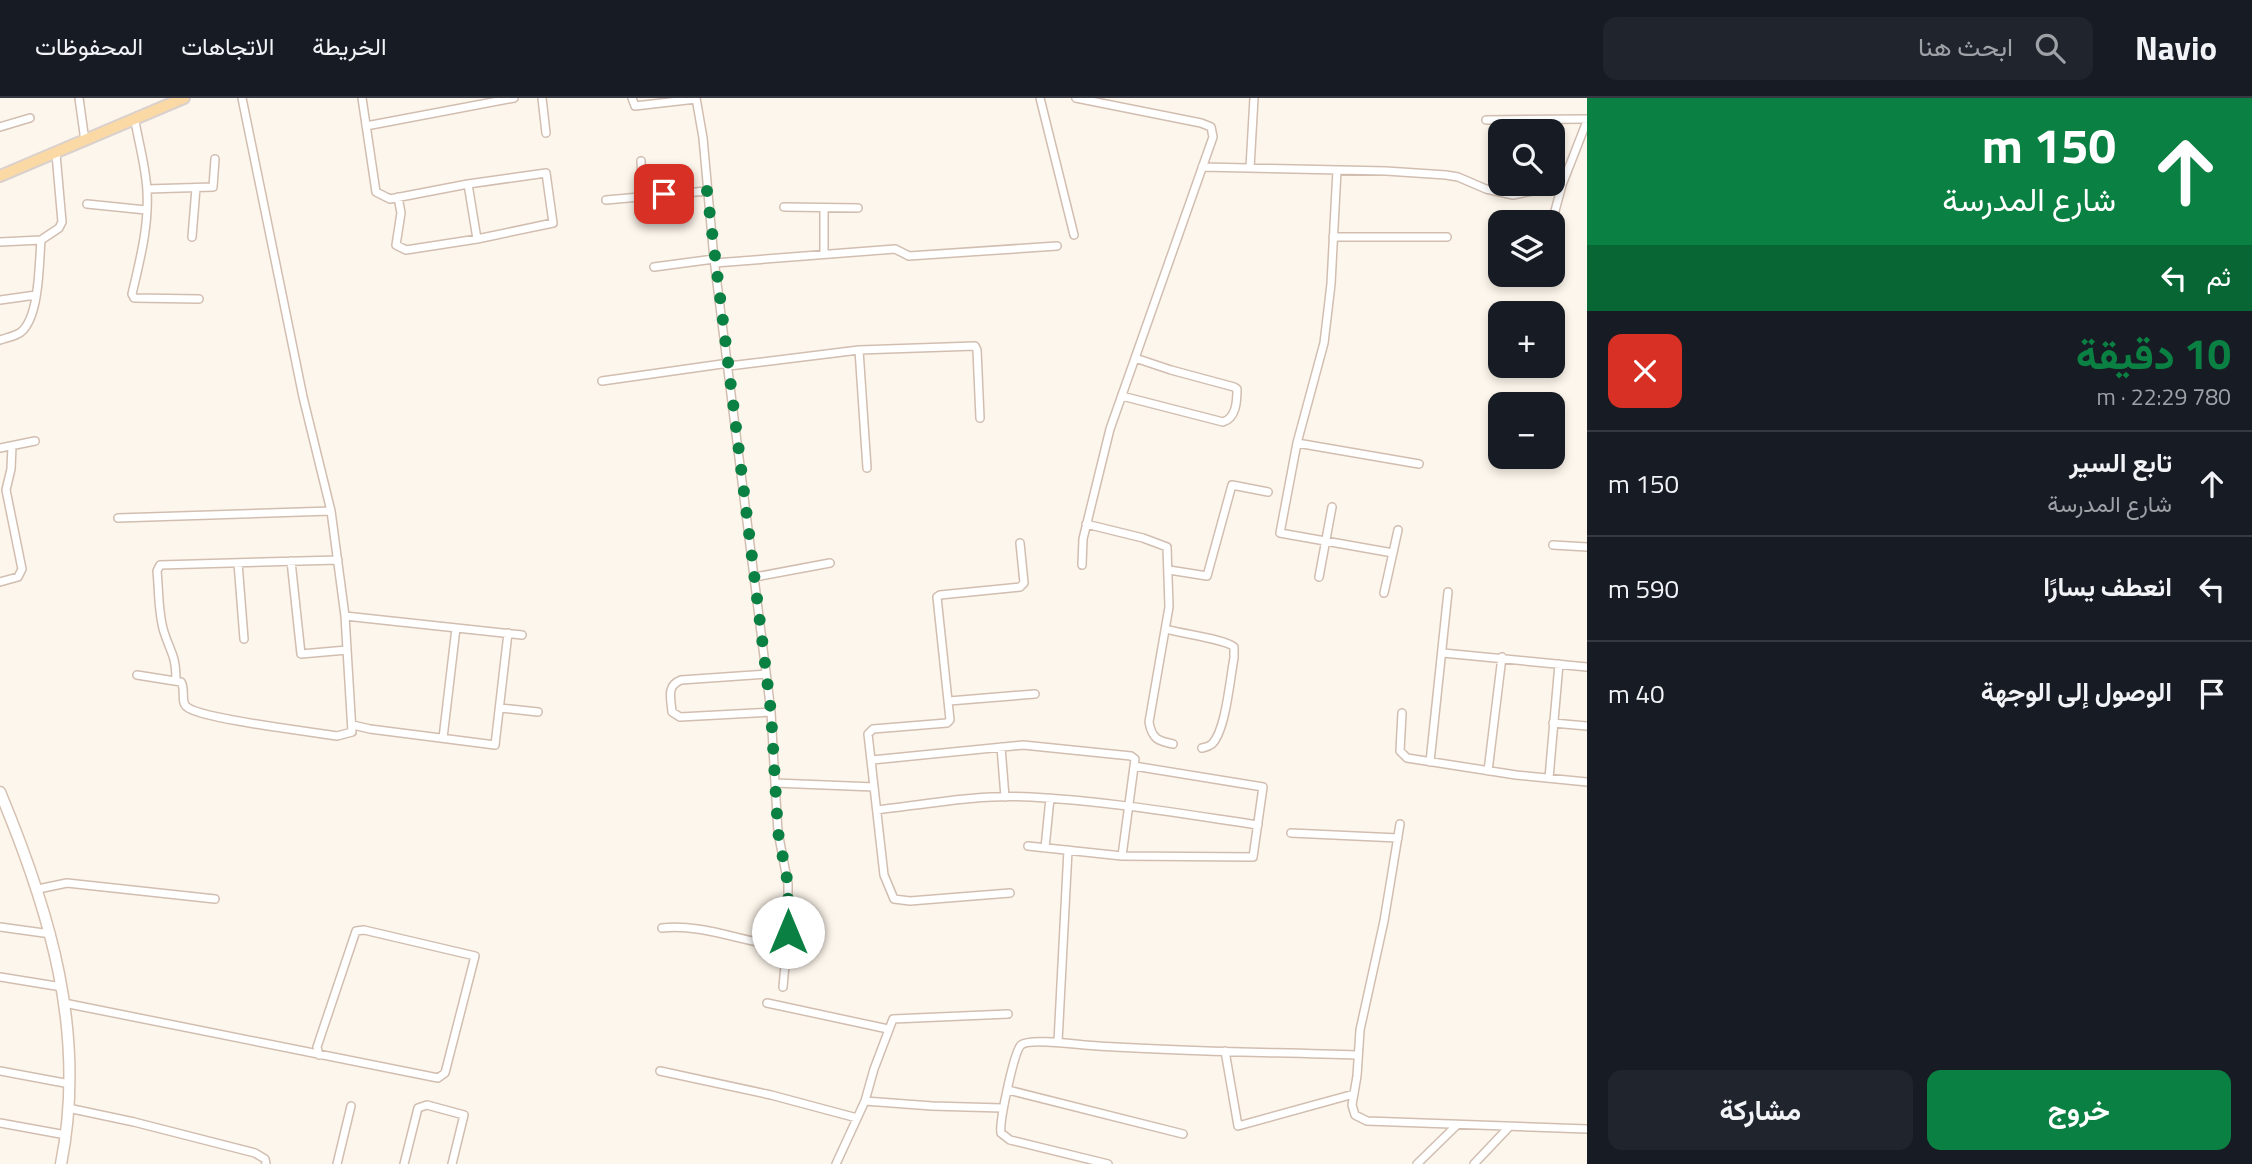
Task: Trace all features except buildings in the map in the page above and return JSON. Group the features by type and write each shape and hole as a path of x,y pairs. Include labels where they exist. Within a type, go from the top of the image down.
{"main road":[{"path":"0,176 184,98"}],"street":[{"path":"79,98 85,141"},
{"path":"136,675 176,681 184,686 184,704 187,708 209,715 337,736 350,734 353,725 345,616 331,511 303,397 242,98"},
{"path":"362,98 376,192 390,199 398,197 468,184 546,173 553,223 406,250 396,245 401,213 398,197"},
{"path":"366,126 514,98"},
{"path":"542,98 545,133"},
{"path":"632,98 635,106 696,99 703,138 715,261 771,712 778,832 788,884 783,987"},
{"path":"1040,98 1074,235"},
{"path":"1076,98 1206,124 1213,131 1110,429 1086,524 1082,565"},
{"path":"1250,168 1254,98"},
{"path":"0,127 30,118"},
{"path":"1486,120 1587,120 1565,177"},
{"path":"135,121 147,189 145,238 132,294 134,298 199,299"},
{"path":"0,242 41,240 59,228 62,222 55,154"},
{"path":"147,189 213,187 215,159"},
{"path":"641,161 643,196"},
{"path":"1202,167 1446,175 1458,177 1488,190"},
{"path":"1337,170 1329,309 1324,343 1297,443 1280,533 1392,554"},
{"path":"468,184 477,239"},
{"path":"192,237 196,188"},
{"path":"606,200 707,191"},
{"path":"88,204 146,210"},
{"path":"784,207 859,208"},
{"path":"824,208 824,254"},
{"path":"1333,237 1447,237"},
{"path":"0,340 21,332 30,318 36,295 41,240"},
{"path":"654,267 895,248 909,256 1057,246"},
{"path":"0,300 36,295"},
{"path":"602,381 859,350 975,346 980,418"},
{"path":"859,350 867,468"},
{"path":"1122,396 1223,422 1232,416 1235,408 1237,389 1234,387 1135,358"},
{"path":"0,448 35,441"},
{"path":"1297,443 1419,464"},
{"path":"0,582 18,577 22,569 6,490 11,469 12,446"},
{"path":"1169,570 1207,576 1232,485 1268,492"},
{"path":"1320,577 1332,507"},
{"path":"118,518 331,511"},
{"path":"1086,524 1163,544 1168,552 1166,629 1149,722 1152,736 1157,741 1173,744"},
{"path":"1384,593 1398,530"},
{"path":"1010,893 911,901 894,898 884,875 869,730 947,723 951,715 937,597 1020,587 1024,583 1024,577 1020,543"},
{"path":"1553,545 1587,547"},
{"path":"176,681 176,660 164,632 157,567 338,560"},
{"path":"291,561 301,654 347,650"},
{"path":"238,563 244,639"},
{"path":"755,577 830,563"},
{"path":"1430,762 1448,592"},
{"path":"345,616 522,635"},
{"path":"443,738 456,628"},
{"path":"1166,629 1227,642 1234,647 1221,725 1214,742 1202,748"},
{"path":"353,725 493,746 496,743 508,633"},
{"path":"1443,653 1587,667"},
{"path":"1488,771 1502,657"},
{"path":"1549,778 1559,664"},
{"path":"766,674 681,680 673,683 670,688 672,712 680,717 771,712"},
{"path":"949,701 1035,694"},
{"path":"500,708 538,712"},
{"path":"1402,713 1400,751 1406,758 1488,771 1587,782"},
{"path":"1553,723 1587,726"},
{"path":"872,760 1001,747 1041,746 1127,755 1135,759 1122,856"},
{"path":"1001,747 1005,797"},
{"path":"1028,846 1122,856 1253,857 1264,791 1260,785 1134,766"},
{"path":"775,783 874,787"},
{"path":"0,792 38,889 62,987 70,1084 61,1164"},
{"path":"877,810 1005,797 1050,798 1128,806 1258,825"},
{"path":"1045,848 1050,798"},
{"path":"1401,824 1384,921 1360,1030 1353,1110 1359,1118 1367,1121 1587,1129"},
{"path":"1291,833 1398,838"},
{"path":"1058,1042 1068,850"},
{"path":"38,889 67,883 215,899"},
{"path":"0,926 51,934"},
{"path":"662,928 678,926 786,947"},
{"path":"64,1003 319,1055 438,1078 444,1073 475,956 364,930 356,931 317,1047 319,1055"},
{"path":"0,977 62,987"},
{"path":"767,1003 888,1029"},
{"path":"836,1164 865,1101 893,1019 1008,1014"},
{"path":"1108,1164 1005,1138 1000,1126 1002,1108 1021,1045 1058,1042 1357,1055"},
{"path":"1225,1051 1238,1126 1354,1094"},
{"path":"0,1071 70,1084"},
{"path":"660,1072 771,1095 858,1118"},
{"path":"1008,1090 1183,1133"},
{"path":"865,1101 1002,1108"},
{"path":"404,1164 418,1108 427,1105 464,1115 452,1164"},
{"path":"337,1164 351,1106"},
{"path":"68,1108 255,1153 265,1159 266,1164"},
{"path":"0,1123 66,1135"},
{"path":"1417,1164 1457,1125"},
{"path":"1474,1164 1509,1127"}],"route":[{"path":"664,194 707,191 771,712 778,832 788,884 788,932"}]}
